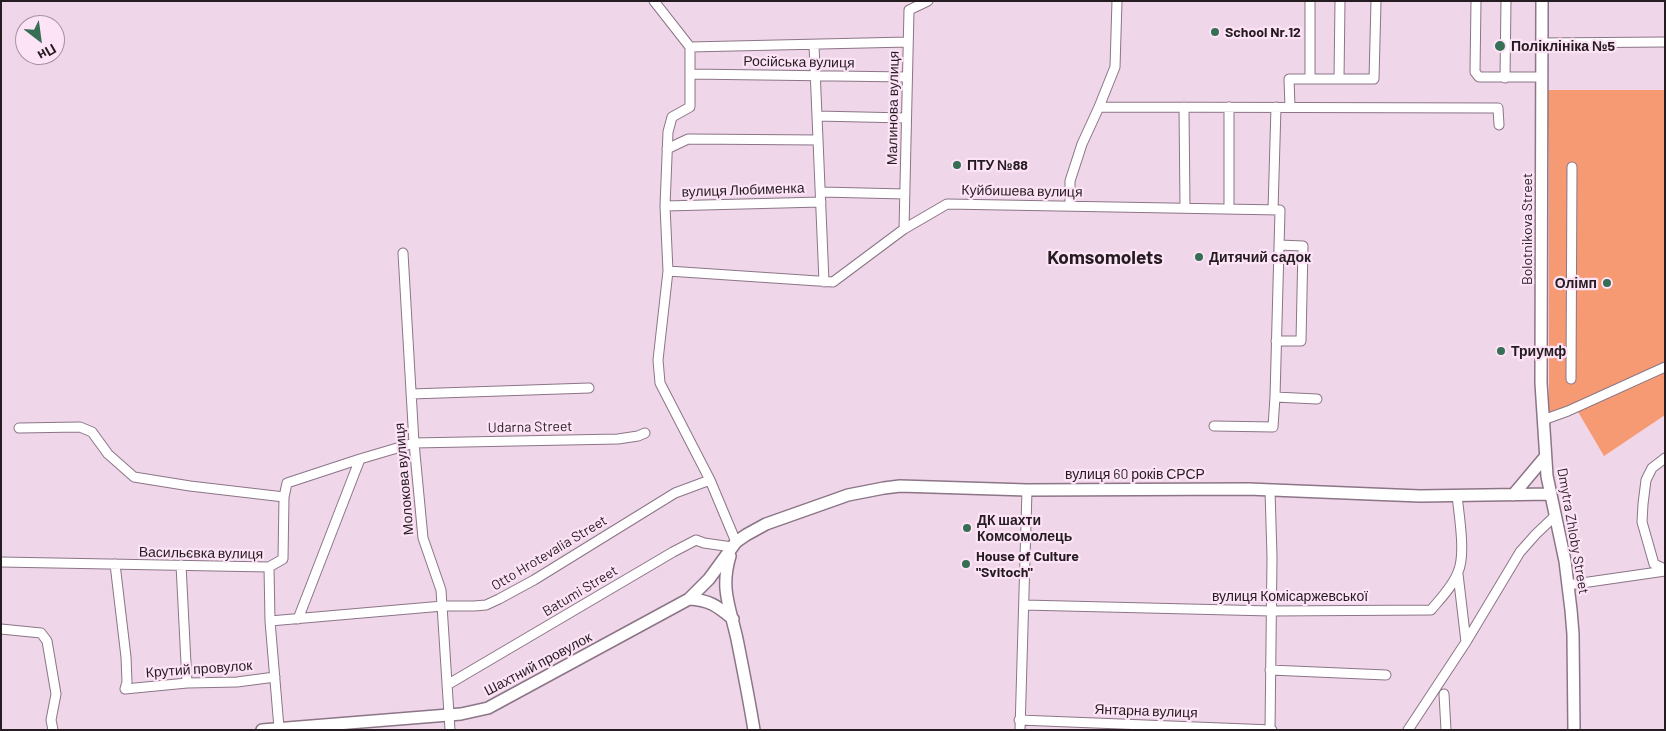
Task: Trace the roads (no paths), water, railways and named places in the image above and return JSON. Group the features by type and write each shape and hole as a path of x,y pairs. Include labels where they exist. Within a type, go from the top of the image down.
{"street":[{"path":"654,1 690,47 690,107 672,117 668,132 665,206 668,271 658,360 660,383 710,480 734,545 726,569 725,583 754,730"},
{"name":"Малинова вулиця","path":"904,229 909,10 928,1"},
{"path":"1070,206 1070,181 1082,144 1115,66 1117,1"},
{"path":"1310,1 1310,79"},
{"path":"1339,79 1340,1"},
{"path":"1290,107 1289,79 1374,79 1376,1"},
{"path":"1476,1 1475,72 1480,77 1542,78"},
{"path":"1505,78 1506,1"},
{"name":"Bolotnikova Street","path":"1542,1 1541,383 1545,457"},
{"path":"690,47 908,42"},
{"path":"1542,42 1665,42"},
{"path":"814,45 824,282"},
{"name":"Російська вулиця","path":"690,74 907,77"},
{"path":"1099,106 1498,108 1499,125"},
{"path":"1184,107 1185,208"},
{"path":"1229,107 1229,209"},
{"path":"1214,426 1274,427 1279,245 1276,107"},
{"path":"817,116 906,118"},
{"path":"667,149 688,139 818,140"},
{"path":"1571,379 1572,167"},
{"path":"821,192 905,194"},
{"name":"вулиця Любименка","path":"665,206 821,202"},
{"name":"Куйбишева вулиця","path":"668,271 833,282 904,229 948,204 1277,210"},
{"path":"1276,341 1301,341 1302,246 1279,245"},
{"name":"Молокова вулиця","path":"403,253 414,443 423,538 442,590 450,730"},
{"path":"1543,420 1568,411 1665,367"},
{"path":"411,394 589,388"},
{"path":"1275,397 1317,399"},
{"path":"20,428 80,427 92,432 108,454 134,477 284,498 283,559 269,567"},
{"name":"Udarna Street","path":"284,498 287,484 414,443 618,438 638,436 646,433"},
{"path":"1512,495 1545,457"},
{"name":"Dmytra Zhloby Street","path":"1545,457 1568,585 1573,634 1574,730"},
{"path":"1665,458 1652,468 1646,480 1642,522 1654,564 1665,570"},
{"path":"298,619 360,459"},
{"name":"Otto Hrotevalia Street","path":"270,621 443,606 486,605 499,600 675,493 710,480"},
{"name":"вулиця 60 років СРСР","path":"734,545 766,524 848,495 900,486 1028,490 1270,490 1420,496 1551,494"},
{"path":"1020,725 1028,490"},
{"path":"1270,490 1272,557 1271,730"},
{"name":"вулиця Комісаржевської","path":"1024,605 1271,611 1431,610 1458,574 1461,563 1457,495"},
{"path":"1408,730 1466,642 1520,552 1556,515"},
{"name":"Batumi Street","path":"447,685 696,540 704,543 734,545"},
{"name":"Шахтний провулок","path":"262,730 449,716 476,712 502,701 690,598 709,579 734,545"},
{"name":"Васильєвка вулиця","path":"1,562 269,567 270,621 276,677 286,728"},
{"name":"Крутий провулок","path":"115,564 126,657 127,682 125,689 187,683 237,682 276,677"},
{"path":"181,565 187,683"},
{"path":"1568,585 1665,570"},
{"path":"1458,574 1466,642"},
{"path":"690,598 711,602 732,619"},
{"path":"1,629 41,633 47,641 56,694 51,720 53,730"},
{"path":"1270,670 1386,675"},
{"path":"1444,694 1446,730"},
{"name":"Янтарна вулиця","path":"1020,725 1271,730"}],"place":[{"name":"School Nr.12","path":"1215,32"},
{"name":"Поліклініка №5","path":"1500,46"},
{"name":"ПТУ №88","path":"957,165"},
{"name":"Дитячий садок","path":"1199,257"},
{"name":"Олімп","path":"1607,283"},
{"name":"Триумф","path":"1501,351"},
{"name":"ДК шахти Комсомолець","path":"967,528"},
{"name":"House of Culture \"Svitoch\"","path":"966,564"}],"district":[{"name":"Komsomolets","path":"1105,258"}]}
